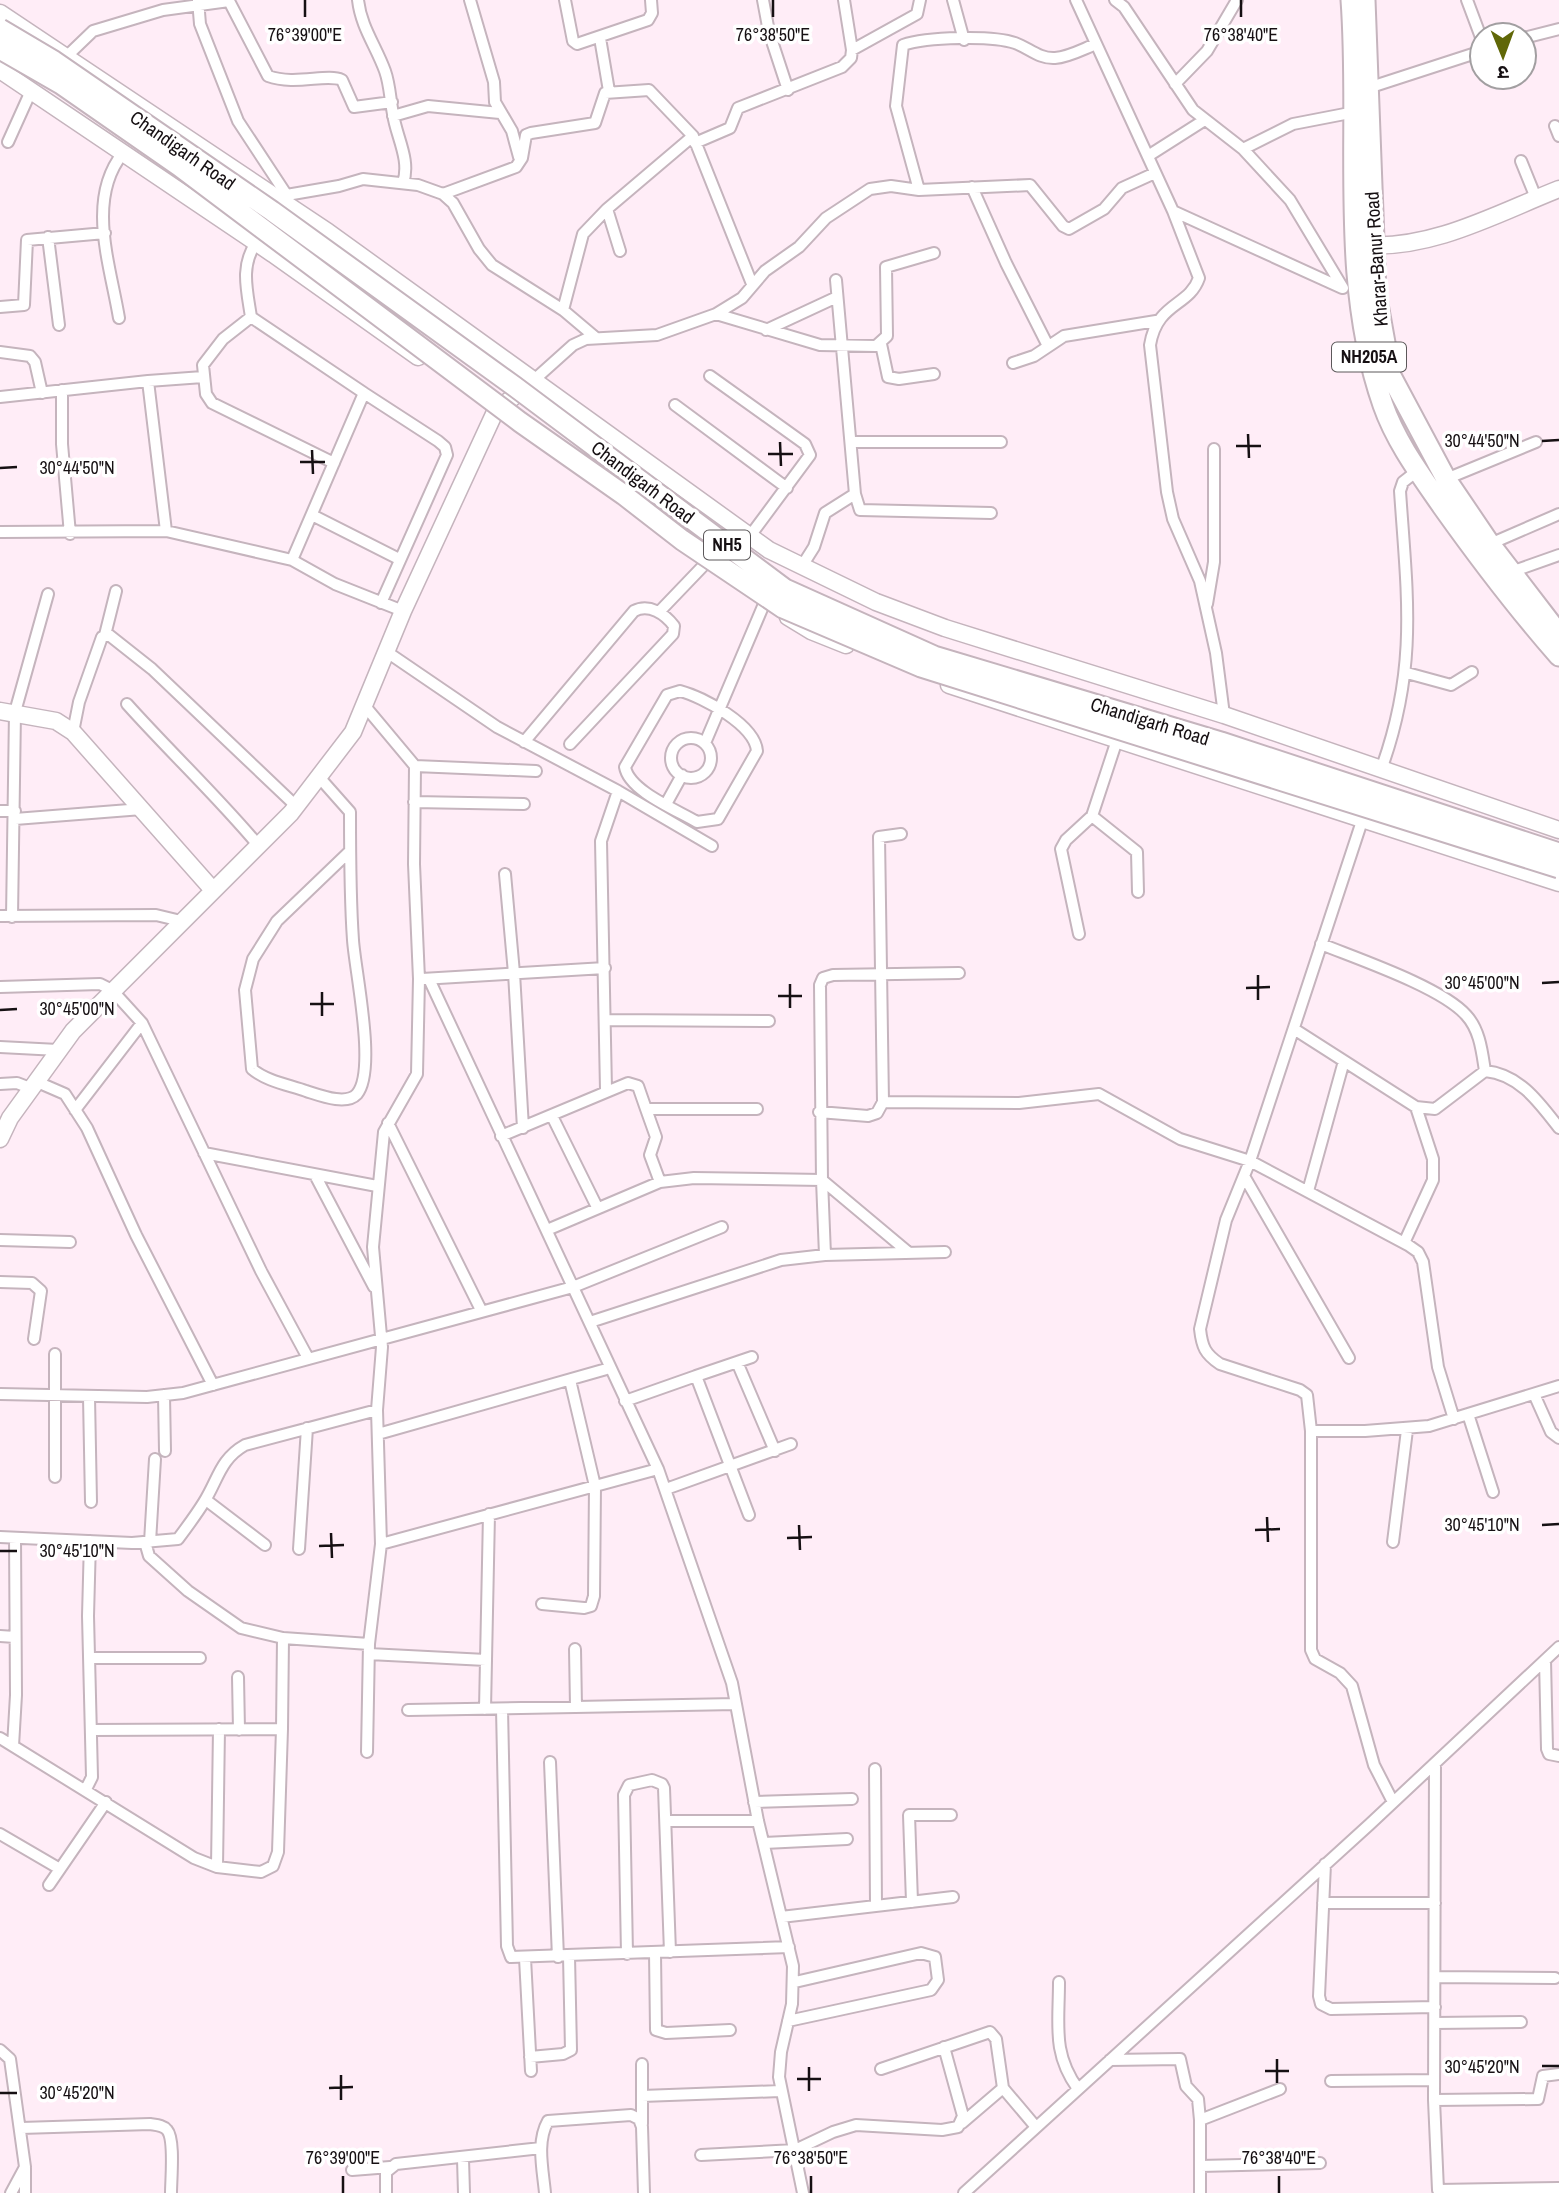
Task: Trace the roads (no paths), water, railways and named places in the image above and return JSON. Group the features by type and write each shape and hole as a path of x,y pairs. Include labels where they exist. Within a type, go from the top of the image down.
{"highway":[{"name":"NH205A","path":"1351,0 1355,112 1365,245"},
{"name":"Kharar-Banur Road","path":"1365,0 1368,88 1365,245 1359,291 1391,376 1446,479 1490,544 1552,626"},
{"name":"Chandigarh Road","path":"0,29 54,61 272,211 514,386 786,589 934,656 1221,742 1559,853"},
{"name":"NH5","path":"0,49 61,84 179,166 681,540 783,608 921,667 1559,869"},
{"name":"NH205A","path":"1359,291 1369,356 1384,406 1417,471 1505,593 1552,626 1559,656"}],"main road":[{"path":"0,13 281,195 750,537 802,566 876,602 945,628 1224,715 1382,767 1559,830"},
{"path":"0,70 257,243 705,564 764,604 811,631 953,686 1559,883"},
{"path":"1365,245 1435,237 1559,189"},
{"path":"0,1139 58,1049 112,990 296,806 353,732 403,611 495,412 534,380"},
{"path":"8,711 56,721 73,732 212,889"},
{"path":"1205,768 1224,715"}],"street":[{"path":"358,0 362,24 386,74 393,116 403,150 405,176 402,183"},
{"path":"470,0 494,82 499,113 512,131 520,163"},
{"path":"565,0 573,41 584,44 648,20 652,13 651,0"},
{"path":"763,0 774,52 788,90"},
{"path":"564,310 583,234 607,209 694,140 730,128 737,108 842,67 851,58 844,0"},
{"path":"852,50 917,14 920,0"},
{"path":"953,0 964,40"},
{"path":"1013,363 1034,356 1047,344 1064,335 1156,321 1196,287 1199,278 1173,211 1076,0"},
{"path":"1115,0 1124,7 1203,121 1243,149 1290,200 1359,291"},
{"path":"1175,84 1207,51 1237,0"},
{"path":"1467,0 1475,21"},
{"path":"67,56 93,31 198,2 229,1 268,76 300,82 337,77 342,79 350,103 354,107 392,102"},
{"path":"198,2 200,24 238,121 281,195 324,189 363,179 402,183 443,194 453,203 479,249 492,265 564,310 595,337"},
{"path":"895,26 903,45 896,106 919,190"},
{"path":"1538,34 1559,29"},
{"path":"600,38 610,91"},
{"path":"903,45 919,41 1013,42 1034,53 1054,58 1096,44"},
{"path":"1368,88 1468,56"},
{"path":"520,163 526,135 595,123 601,98 610,91 649,90 694,140 751,284"},
{"path":"8,142 31,91"},
{"path":"393,116 428,106 499,113"},
{"path":"1243,149 1293,124 1355,112"},
{"path":"1148,156 1203,121"},
{"path":"120,318 102,200 110,169 123,153"},
{"path":"1521,161 1536,198"},
{"path":"443,194 520,163"},
{"path":"534,380 573,345 595,337 657,335 716,314 742,298 751,284 772,264 804,242 826,218 858,196 881,187 919,190 1033,186 1063,226 1069,229 1104,209 1122,188 1155,173"},
{"path":"972,187 1047,344"},
{"path":"607,209 620,251"},
{"path":"1173,211 1359,291"},
{"path":"0,306 24,305 26,243 31,237 105,233"},
{"path":"48,237 60,325"},
{"path":"257,243 248,255 245,277 251,317 445,447 444,465 381,603"},
{"path":"933,374 899,379 888,377 881,344 887,331 886,267 934,253"},
{"path":"836,280 857,505 867,512 990,513"},
{"path":"766,330 837,297"},
{"path":"716,314 766,330 841,348 881,344"},
{"path":"251,317 223,339 203,365 202,377 206,394 212,403 334,463"},
{"path":"1156,321 1150,345 1167,492 1173,519 1193,562 1206,607 1224,715"},
{"path":"0,352 30,356 35,362 42,393"},
{"path":"710,376 805,444 810,455 750,537"},
{"path":"0,397 202,377"},
{"path":"148,381 166,531"},
{"path":"62,390 61,444 70,534"},
{"path":"292,559 364,393"},
{"path":"675,405 788,488"},
{"path":"852,442 1001,442"},
{"path":"1446,479 1536,442"},
{"path":"1206,607 1214,562 1214,449"},
{"path":"1382,767 1396,726 1407,673 1409,617 1400,491 1403,482 1417,471"},
{"path":"802,566 814,547 825,513 855,494"},
{"path":"1490,544 1559,514"},
{"path":"312,515 399,559"},
{"path":"0,532 70,534 166,531 292,559 335,584 403,611"},
{"path":"1511,572 1559,555"},
{"path":"659,612 705,564"},
{"path":"73,732 79,702 105,635 116,591"},
{"path":"48,594 8,711 15,815 6,916 156,915 181,920"},
{"path":"705,743 688,738 676,744 671,762 682,775 696,777 707,770 711,757 705,743 764,604"},
{"path":"524,742 634,611 645,608 659,612 674,626 673,634 570,744"},
{"path":"105,635 128,648 152,669 296,806"},
{"path":"387,652 467,708 712,846"},
{"path":"1407,673 1451,685 1472,672"},
{"path":"680,691 721,710 749,732 757,751 718,819 697,822 633,785 625,766 667,695 680,691"},
{"path":"127,704 195,779 227,807 258,845"},
{"path":"364,705 415,766 414,802 424,979 416,1074 384,1132 377,1186 373,1247 381,1338 377,1409 381,1544 369,1649 367,1752"},
{"path":"1079,934 1061,849 1091,816 1117,740"},
{"path":"415,766 536,771"},
{"path":"666,804 682,775"},
{"path":"319,776 348,806 350,851 353,943 363,1000 365,1039 361,1088 354,1097 345,1100 317,1095 261,1075 252,1069 245,990 253,959 277,921 350,851"},
{"path":"606,1090 601,841 618,791"},
{"path":"414,802 524,804"},
{"path":"0,811 15,815 142,810"},
{"path":"1091,816 1137,852 1138,892"},
{"path":"1363,818 1250,1161 1223,1231 1200,1329 1202,1346 1209,1357 1220,1364 1300,1390 1307,1395 1311,1431 1311,1650 1314,1659 1340,1673 1352,1686 1374,1765 1394,1802"},
{"path":"819,1112 869,1116 877,1113 883,1102 879,837 901,834"},
{"path":"505,874 523,1128"},
{"path":"1321,944 1420,985 1466,1015 1479,1038 1485,1071"},
{"path":"424,979 605,968"},
{"path":"825,1255 819,1112 821,981 832,975 959,973"},
{"path":"424,979 547,1230 658,1469 732,1683 758,1821 795,1982 780,2052 780,2091 803,2193"},
{"path":"0,987 100,984 112,990 142,1023 261,1271 309,1358"},
{"path":"606,1020 769,1021"},
{"path":"75,1110 142,1023"},
{"path":"1294,1029 1416,1107 1436,1109 1485,1071 1503,1072 1535,1097 1559,1128"},
{"path":"0,1047 58,1049"},
{"path":"1308,1191 1344,1061"},
{"path":"501,1136 552,1116 606,1090 634,1083 655,1131 650,1155 660,1182"},
{"path":"0,1084 33,1084 65,1094 213,1385"},
{"path":"883,1102 1019,1103 1099,1094 1180,1139 1250,1161 1404,1242 1418,1252 1423,1262 1438,1367 1454,1419"},
{"path":"1404,1242 1433,1180 1433,1158 1416,1107"},
{"path":"646,1109 757,1109"},
{"path":"552,1116 597,1207"},
{"path":"388,1123 481,1310"},
{"path":"204,1153 377,1186"},
{"path":"314,1175 377,1293"},
{"path":"1244,1176 1349,1358"},
{"path":"547,1230 660,1182 694,1178 822,1180 908,1252"},
{"path":"0,1394 89,1397 164,1395 213,1385 573,1287 722,1227"},
{"path":"0,1240 69,1242"},
{"path":"590,1322 761,1265 825,1255 945,1252"},
{"path":"0,1282 32,1283 41,1291 34,1339"},
{"path":"55,1354 55,1477"},
{"path":"625,1401 752,1357"},
{"path":"737,1362 775,1451"},
{"path":"377,1434 610,1368"},
{"path":"696,1376 749,1515"},
{"path":"542,1604 584,1608 594,1602 595,1486 570,1380"},
{"path":"1311,1431 1407,1430 1468,1415 1559,1386"},
{"path":"1534,1394 1552,1432 1559,1437"},
{"path":"164,1395 164,1451"},
{"path":"89,1397 91,1502"},
{"path":"0,1537 148,1542 178,1539 206,1500 218,1471 231,1453 245,1445 377,1409"},
{"path":"1468,1415 1493,1492"},
{"path":"299,1549 307,1428"},
{"path":"1393,1542 1407,1430"},
{"path":"666,1489 791,1444"},
{"path":"155,1459 149,1556 188,1591 241,1628 283,1638 486,1660"},
{"path":"381,1544 658,1469"},
{"path":"206,1500 265,1545"},
{"path":"485,1709 489,1514"},
{"path":"15,1538 15,1637 4,1743 86,1789 194,1858 217,1867 261,1872 273,1866 278,1852 283,1638"},
{"path":"86,1789 92,1777 90,1541"},
{"path":"0,1636 15,1637"},
{"path":"964,2193 1394,1802 1559,1647"},
{"path":"575,1649 576,1707"},
{"path":"89,1658 200,1658"},
{"path":"1545,1660 1547,1749 1549,1754 1559,1756"},
{"path":"238,1677 239,1730"},
{"path":"1546,1688 1559,1688"},
{"path":"408,1710 736,1704"},
{"path":"502,1709 507,1951 511,1957 789,1947"},
{"path":"91,1730 282,1729"},
{"path":"217,1867 219,1730"},
{"path":"530,2057 563,2054 571,2050 550,1762"},
{"path":"1435,1763 1434,2100 1438,2191 1555,2189"},
{"path":"875,1769 876,1906"},
{"path":"627,1954 624,1795 629,1785 652,1780 662,1784 667,1821 670,1952"},
{"path":"754,1802 852,1799"},
{"path":"49,1885 106,1802"},
{"path":"912,1902 909,1815 951,1815"},
{"path":"667,1821 758,1821"},
{"path":"0,1834 60,1869"},
{"path":"764,1843 847,1839"},
{"path":"1325,1864 1319,1996 1324,2007 1435,2007"},
{"path":"781,1917 953,1896"},
{"path":"1323,1903 1435,1903"},
{"path":"655,1953 656,2030 666,2033 730,2030"},
{"path":"788,2021 931,1990 938,1979 935,1957 921,1953 795,1982"},
{"path":"525,1958 531,2071"},
{"path":"1435,1977 1555,1978"},
{"path":"1059,1982 1059,2057 1064,2070 1078,2089"},
{"path":"1435,2022 1521,2022"},
{"path":"881,2069 984,2033 994,2035 1003,2088 1036,2127"},
{"path":"944,2047 963,2116 962,2123"},
{"path":"0,2050 9,2059 22,2128 25,2193"},
{"path":"1110,2060 1180,2059 1186,2086 1198,2099 1200,2193"},
{"path":"642,2064 644,2193"},
{"path":"1434,2100 1538,2099 1543,2076 1559,2074"},
{"path":"1331,2081 1434,2080"},
{"path":"701,2155 795,2150 833,2132 856,2126 951,2130 1003,2088"},
{"path":"1200,2120 1280,2089"},
{"path":"642,2096 780,2091"},
{"path":"545,2193 541,2148 543,2129 548,2121 631,2115 639,2119 642,2127"},
{"path":"22,2128 150,2124 163,2127 169,2132 171,2145 171,2193"},
{"path":"352,2170 541,2148"},
{"path":"463,2159 464,2193"},
{"path":"1200,2166 1320,2163"},
{"path":"11,2193 25,2167"},
{"path":"386,2193 386,2172 390,2167"}]}
